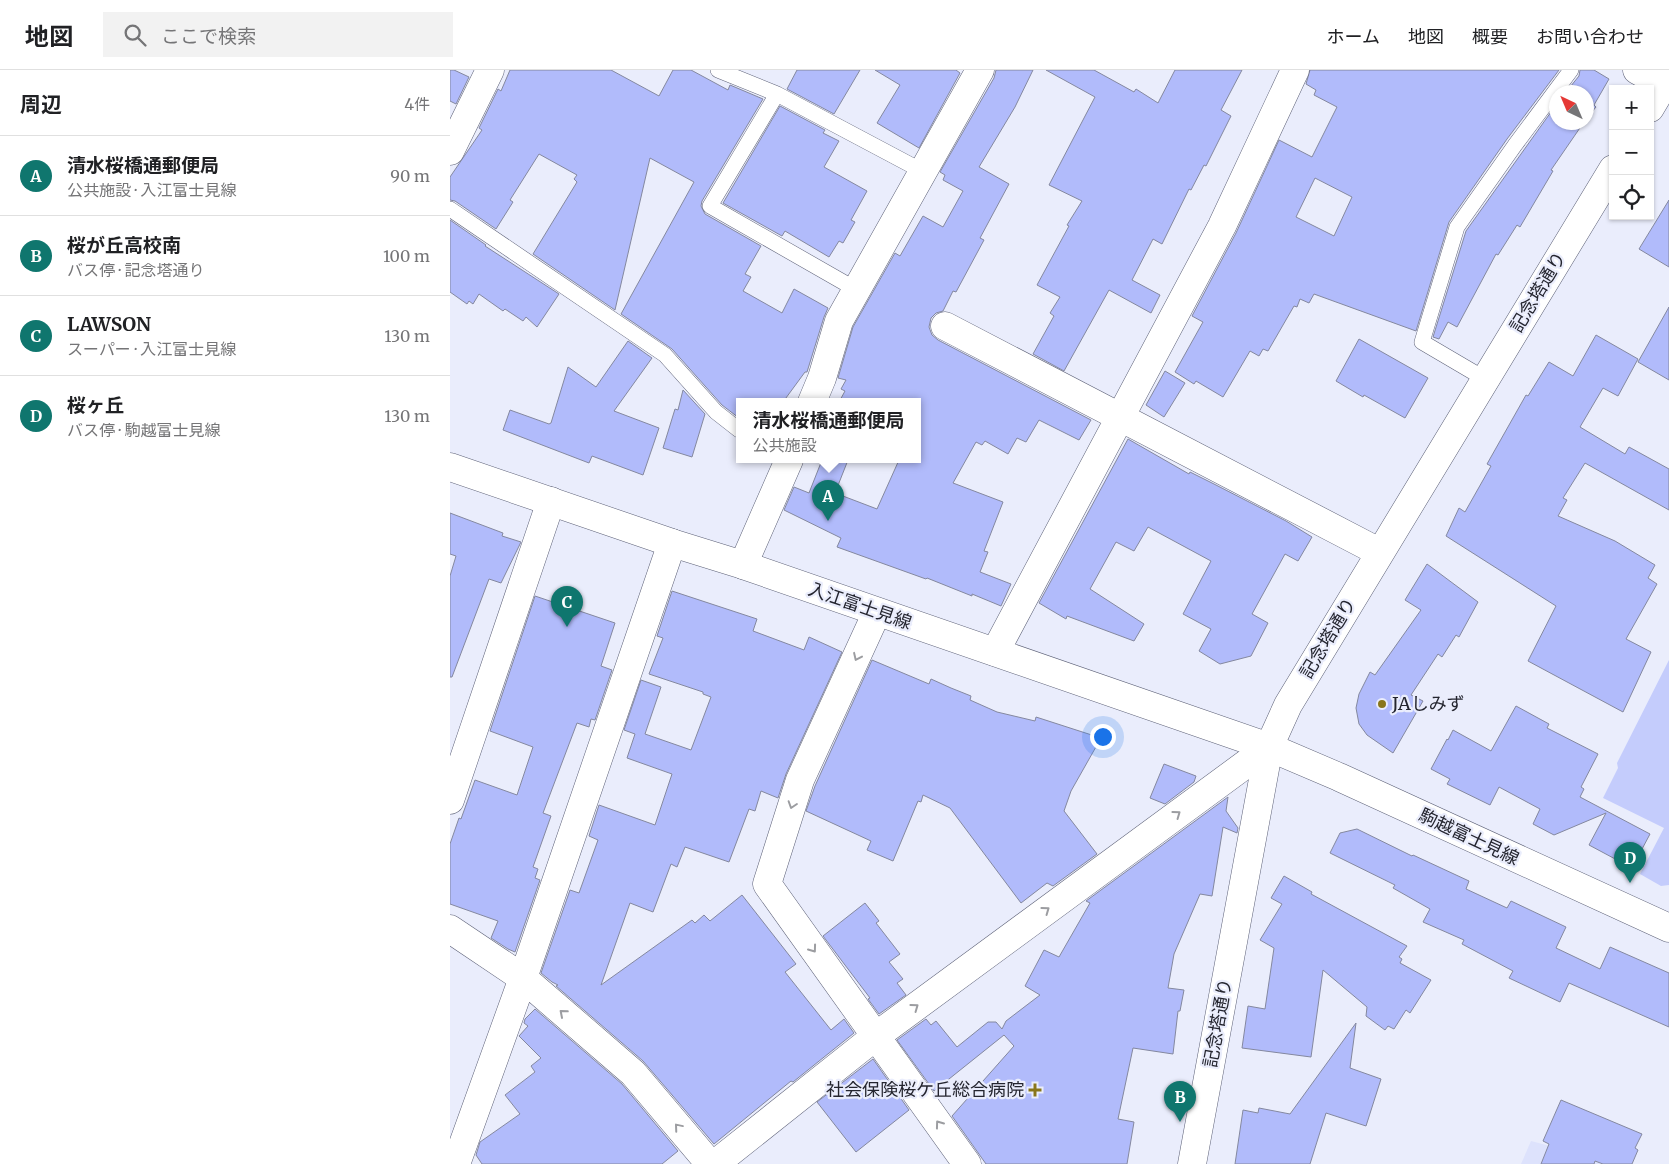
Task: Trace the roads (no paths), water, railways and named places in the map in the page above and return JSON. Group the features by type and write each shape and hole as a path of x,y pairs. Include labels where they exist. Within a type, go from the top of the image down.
{"street":[{"path":"450,151 490,70"},
{"path":"814,398 822,378 839,322 980,70"},
{"path":"995,652 1222,226 1295,70"},
{"path":"1638,70 1663,89"},
{"name":"記念塔通り","path":"1192,1164 1268,747 1288,705 1379,552 1609,175"},
{"path":"945,326 1379,552"},
{"path":"743,565 784,463"},
{"name":"入江富士見線","path":"450,467 672,543 743,565 1268,747"},
{"path":"450,800 551,501"},
{"path":"456,1164 523,978 672,543"},
{"path":"877,612 800,780 767,884 968,1164"},
{"path":"715,1164 876,1036 1268,747"},
{"name":"駒越富士見線","path":"1268,747 1339,777 1556,878 1668,924"},
{"path":"450,929 523,978 633,1073 710,1164"}],"lane":[{"path":"718,70 778,94 924,172"},
{"path":"1485,379 1422,342 1457,227 1514,145 1571,70"},
{"path":"778,94 710,206 858,290"},
{"path":"450,209 665,355 716,412 736,428"}],"place":[{"name":"清水桜橋通郵便局","path":"828,521"},
{"name":"LAWSON","path":"567,627"},
{"name":"JAしみず","path":"1382,704"},
{"name":"桜ヶ丘","path":"1630,883"},
{"name":"社会保険桜ケ丘総合病院","path":"1035,1090"},
{"name":"桜が丘高校南","path":"1180,1122"}]}
